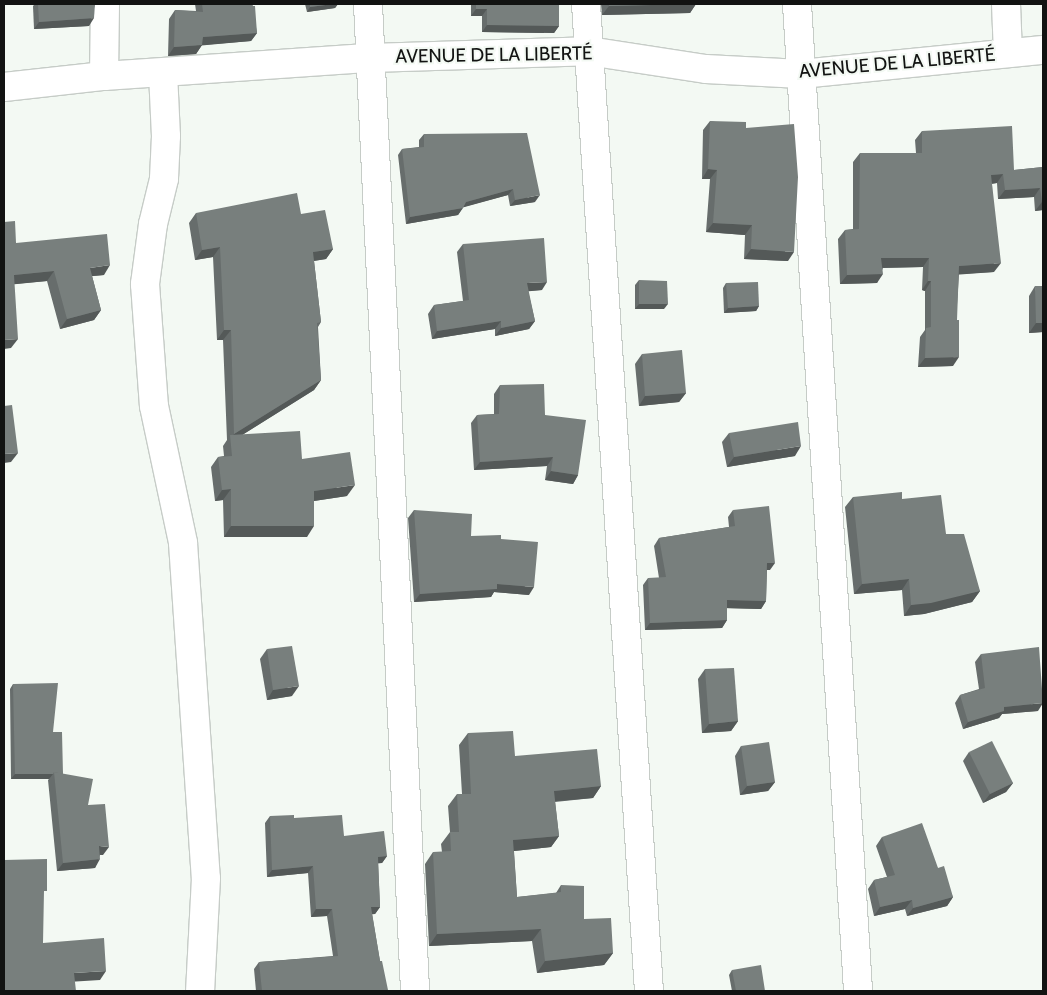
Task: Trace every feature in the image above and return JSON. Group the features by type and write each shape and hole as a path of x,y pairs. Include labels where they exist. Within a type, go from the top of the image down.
{"street":[{"path":"104,76 105,4"},
{"path":"368,4 415,991"},
{"path":"586,4 649,991"},
{"path":"797,4 858,991"},
{"path":"1006,4 1008,53"},
{"name":"AVENUE DE LA LIBERTÉ","path":"4,88 104,76 370,58 588,51 706,69 802,74 1043,50"},
{"path":"163,73 166,136 164,179 153,224 145,284 154,406 183,543 206,878 200,991"}],"building":[{"path":"38,4 95,4 94,18 39,22"},
{"path":"202,4 252,4 255,6 257,33 203,37 202,45 174,47 175,10 203,12"},
{"path":"310,4 333,4 310,7"},
{"path":"476,4 559,4 559,26 487,25 487,9 476,9"},
{"path":"609,4 693,4 609,6"},
{"path":"710,121 746,122 746,128 794,124 798,177 794,252 751,249 752,225 713,223 717,170 708,169"},
{"path":"1012,126 1014,170 1043,167 1043,202 1040,188 1005,190 1003,174 991,175 1001,263 959,266 957,320 959,320 959,357 925,358 926,328 931,327 931,281 928,281 929,258 881,258 883,274 847,275 845,230 859,229 860,153 922,153 922,131"},
{"path":"527,133 540,195 515,200 513,189 466,202 463,208 410,217 402,149 424,147 424,134"},
{"path":"297,193 301,214 325,210 333,249 313,252 321,322 317,323 321,380 234,434 231,330 224,330 220,247 202,250 196,213"},
{"path":"15,221 16,243 107,234 110,265 90,268 101,310 67,319 54,271 14,275 18,339 4,340 4,222"},
{"path":"544,238 547,282 527,283 535,321 501,328 501,321 437,331 434,305 469,300 463,244"},
{"path":"639,280 667,281 668,304 639,304"},
{"path":"758,282 759,306 728,308 726,283"},
{"path":"1035,286 1043,286 1043,323 1036,323"},
{"path":"682,350 686,393 645,396 642,354"},
{"path":"544,384 545,415 586,420 578,475 551,471 553,457 480,462 477,415 499,414 500,385"},
{"path":"12,405 18,453 4,454 4,406"},
{"path":"798,422 801,446 734,457 729,433"},
{"path":"300,431 302,459 350,452 355,485 314,491 314,526 231,526 231,489 222,490 218,457 232,456 230,435"},
{"path":"902,492 902,499 941,495 946,534 964,534 980,591 931,603 911,605 909,579 862,584 853,497"},
{"path":"769,506 775,563 767,563 766,601 727,600 727,620 650,623 648,578 666,577 659,538 735,526 733,510"},
{"path":"414,510 472,514 471,536 501,535 501,539 538,542 534,587 497,584 497,589 420,594"},
{"path":"292,646 299,686 273,690 267,649"},
{"path":"1039,647 1043,703 1004,707 1004,711 968,722 960,695 985,688 981,654"},
{"path":"734,668 738,721 709,724 705,669"},
{"path":"58,683 53,732 62,732 63,774 54,772 53,774 15,774 13,684"},
{"path":"513,731 515,756 597,749 601,786 554,791 559,836 513,840 517,897 561,892 561,885 584,886 584,919 611,918 613,953 545,961 541,929 437,934 433,852 451,851 450,832 459,832 457,794 471,794 468,733"},
{"path":"992,741 1013,783 990,794 969,752"},
{"path":"769,742 775,782 747,786 741,746"},
{"path":"54,772 93,779 88,805 105,804 109,847 99,846 100,859 63,863"},
{"path":"294,815 294,818 342,815 344,836 384,831 387,856 378,857 380,907 371,907 380,961 382,961 388,990 262,991 259,962 338,956 332,909 316,909 313,866 272,870 270,816"},
{"path":"922,823 938,868 944,866 953,897 913,908 912,900 880,907 874,880 895,875 882,837"},
{"path":"47,859 47,891 44,891 43,943 104,938 106,971 74,973 76,991 4,991 4,860"},
{"path":"761,965 765,991 736,991 732,970"}]}
